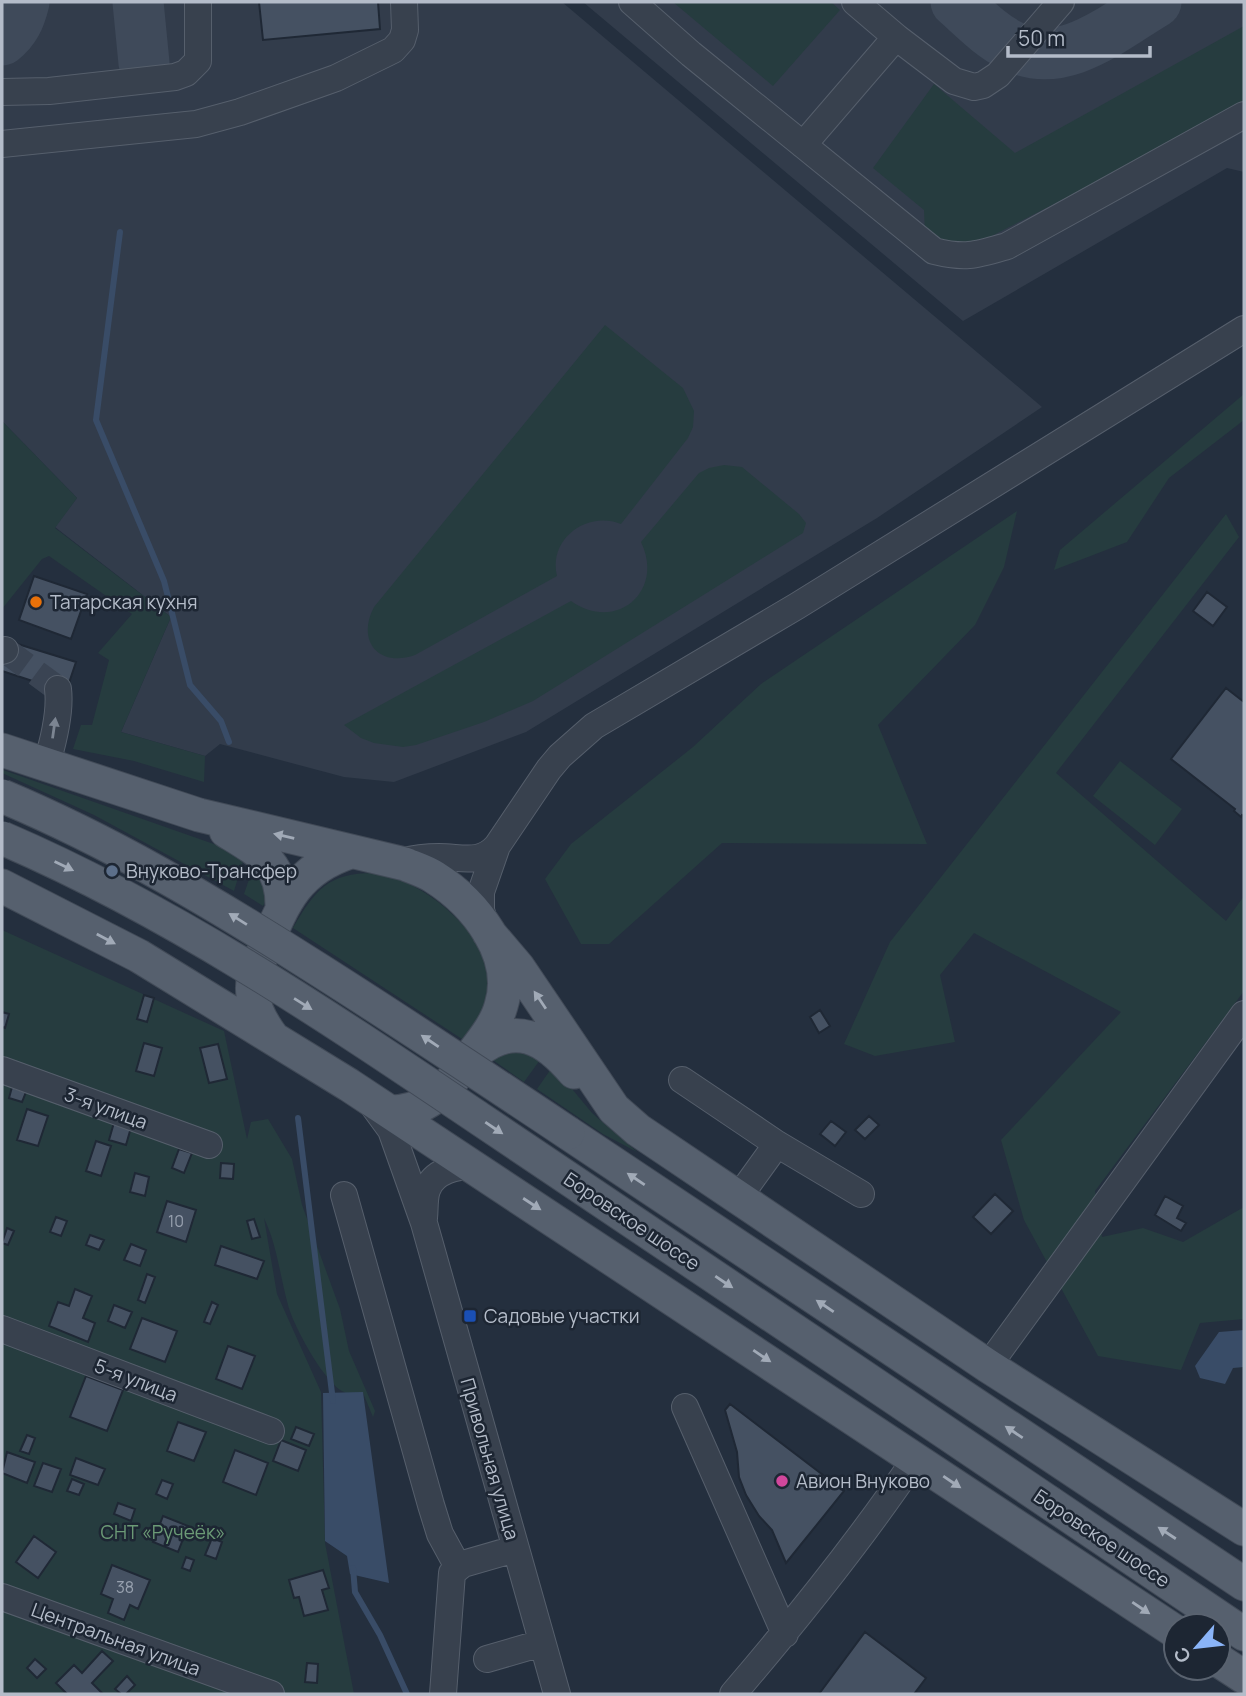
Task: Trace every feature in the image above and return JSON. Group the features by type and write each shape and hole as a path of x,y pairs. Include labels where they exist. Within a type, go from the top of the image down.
{"main road":[{"path":"2,750 203,816 399,862 429,873 467,905 518,967 621,1116"},
{"name":"Боровское шоссе","path":"2,796 124,853 199,895 410,1028 1244,1584"},
{"path":"203,816 267,859 279,881 282,908"},
{"name":"Боровское шоссе","path":"2,838 55,861 150,910 368,1044 1244,1634"},
{"path":"272,1038 254,1000 252,984 257,966 282,908 298,883 314,869 350,852"},
{"path":"2,886 139,956 349,1085 1162,1623"},
{"path":"404,1120 411,1110 446,1089 499,1014 505,992 503,960 488,930"},
{"path":"468,1059 488,1044 504,1037 529,1036 553,1049 597,1099 738,1198 988,1366 1244,1530"}],"street":[{"path":"2,92 49,91 175,78 186,73 198,61 198,2"},
{"path":"2,144 196,124 240,112 336,78 393,50 402,40 405,30 404,2"},
{"path":"632,2 691,54 934,251 957,257 1006,246 1244,115"},
{"path":"855,2 954,81 974,87 983,85 998,75 1061,2"},
{"path":"803,145 896,37"},
{"path":"488,930 481,911 481,892 498,846 549,768 573,744 606,718 797,606 1244,329"},
{"path":"46,766 52,746 58,689"},
{"path":"399,862 436,858 473,860 485,856 498,846"},
{"path":"988,1366 1244,1014"},
{"name":"3-я улица","path":"2,1070 209,1145"},
{"path":"682,1080 777,1144 861,1194"},
{"path":"349,1085 380,1112 391,1130 424,1223"},
{"path":"404,1120 424,1223"},
{"path":"738,1198 777,1144"},
{"path":"424,1223 426,1194 434,1179 457,1167 475,1166"},
{"path":"344,1195 440,1534 458,1567"},
{"name":"Привольная улица","path":"424,1223 557,1694"},
{"name":"5-я улица","path":"2,1329 271,1432"},
{"path":"685,1407 785,1634"},
{"path":"733,1694 785,1634 881,1510 916,1458"},
{"path":"443,1694 452,1573 458,1567 515,1549"},
{"name":"Центральная улица","path":"2,1597 266,1694"},
{"path":"486,1659 542,1643"}],"shaded area":[{"path":"2,2 562,2 1042,407 877,518 526,732 394,782 344,777 220,744 205,756 121,732 171,617 55,527 77,498 2,421"},
{"path":"583,2 1244,2 1244,172 1227,168 963,321"}],"green space":[{"path":"673,2 831,2 840,10 773,86"},
{"path":"1244,26 1244,101 1095,183 982,241 958,244 925,235 924,210 873,168 934,84 1015,153"},
{"path":"605,325 683,388 694,411 693,427 688,438 621,524 595,521 573,531 564,540 558,550 557,576 415,655 391,658 381,654 374,649 368,631 374,607"},
{"path":"1244,394 1244,420 1169,478 1127,542 1054,570 1060,550"},
{"path":"2,421 77,498 55,528 171,617 121,732 205,756 204,782 134,761 73,749 81,725 92,725 109,660 98,653 132,614 49,556 42,559 2,609"},
{"path":"724,465 742,467 799,514 806,523 803,533 533,701 484,722 403,747 374,743 361,738 344,725 571,601 588,610 604,612 619,609 632,602 641,591 647,576 647,560 641,542 699,473"},
{"path":"1017,511 1004,567 975,625 878,725 927,844 722,843 609,944 581,944 545,879 571,844 693,747 761,684"},
{"path":"1226,514 1239,537 1056,773 1226,921 1244,896 1244,991 1095,1191 1102,1237 1143,1228 1183,1242 1244,1207 1244,1319 1200,1323 1181,1370 1098,1356 1024,1220 1001,1140 1121,1012 974,933 940,975 955,1042 875,1056 844,1044 890,942"},
{"path":"1120,761 1182,809 1155,845 1093,796"},
{"path":"3,770 245,855 234,891 94,815 2,773"},
{"path":"256,859 260,864 266,900 263,906 244,894"},
{"path":"374,873 416,887 437,901 457,918 485,959 490,981 487,1003 462,1039 293,928 308,903 324,886 345,876"},
{"name":"СНТ «Ручеёк»","path":"2,930 224,1031 247,1139 251,1122 268,1119 292,1159 302,1205 340,1309 349,1351 375,1411 373,1417 363,1393 347,1393 339,1389 312,1355 291,1314 264,1218 277,1294 321,1392 325,1543 354,1694 2,1694"},
{"path":"496,1051 545,1053 524,1082 490,1058"},
{"path":"553,1066 592,1113 637,1152 603,1134 537,1089"}],"water":[{"path":"1244,1330 1244,1367 1233,1368 1225,1384 1200,1378 1195,1366 1219,1332"},
{"path":"363,1392 389,1583 350,1574 347,1556 325,1541 323,1393"}],"building":[{"path":"259,2 378,2 380,29 263,40"},
{"path":"34,576 87,594 71,639 19,620"},
{"path":"1207,592 1227,607 1213,626 1193,611"},
{"path":"8,641 76,662 66,692 2,671"},
{"path":"1226,688 1244,702 1244,816 1241,817 1235,809 1171,759"},
{"path":"144,995 154,998 147,1022 137,1019"},
{"path":"820,1010 830,1026 819,1033 810,1017"},
{"path":"2,1012 9,1014 5,1028 2,1027"},
{"path":"144,1043 162,1048 154,1076 136,1071"},
{"path":"218,1044 227,1079 209,1083 200,1048"},
{"path":"12,1087 26,1092 22,1102 9,1098"},
{"path":"27,1109 48,1116 38,1146 17,1140"},
{"path":"869,1116 879,1125 865,1139 855,1130"},
{"path":"115,1119 132,1124 126,1145 109,1140"},
{"path":"831,1121 846,1132 835,1146 820,1134"},
{"path":"96,1141 111,1146 101,1176 86,1171"},
{"path":"179,1149 192,1153 184,1173 172,1168"},
{"path":"221,1163 234,1164 233,1179 220,1178"},
{"path":"135,1173 149,1177 145,1196 130,1192"},
{"path":"995,1194 1013,1211 991,1234 973,1217"},
{"path":"1165,1196 1183,1206 1177,1218 1186,1223 1181,1231 1155,1215"},
{"path":"167,1201 196,1210 186,1242 157,1232"},
{"path":"56,1217 67,1221 61,1236 50,1232"},
{"path":"254,1219 260,1237 252,1239 247,1221"},
{"path":"7,1228 14,1231 8,1245 2,1243"},
{"path":"90,1235 104,1240 99,1250 86,1245"},
{"path":"131,1244 146,1250 140,1266 124,1260"},
{"path":"221,1246 264,1261 257,1279 215,1265"},
{"path":"147,1274 155,1277 145,1303 138,1300"},
{"path":"75,1289 92,1296 83,1318 95,1323 88,1342 49,1326 58,1302 69,1306"},
{"path":"212,1302 218,1305 210,1324 204,1322"},
{"path":"114,1305 132,1312 125,1328 108,1321"},
{"path":"142,1318 177,1331 165,1362 130,1349"},
{"path":"228,1346 255,1356 242,1389 216,1379"},
{"path":"86,1376 123,1390 107,1431 70,1417"},
{"path":"730,1404 844,1491 786,1563 772,1530 759,1516 739,1477 737,1452 725,1410"},
{"path":"178,1422 206,1432 194,1461 167,1451"},
{"path":"296,1427 314,1434 309,1446 291,1439"},
{"path":"27,1435 35,1438 29,1454 20,1451"},
{"path":"281,1440 306,1450 298,1471 273,1461"},
{"path":"235,1450 268,1463 256,1495 223,1482"},
{"path":"7,1452 35,1462 27,1483 2,1473"},
{"path":"76,1458 105,1469 98,1485 70,1475"},
{"path":"43,1463 61,1469 52,1492 34,1486"},
{"path":"72,1479 84,1484 79,1495 67,1491"},
{"path":"162,1480 173,1484 167,1499 156,1494"},
{"path":"118,1503 135,1509 131,1521 114,1514"},
{"path":"163,1516 188,1526 178,1552 153,1542"},
{"path":"34,1536 56,1552 38,1578 16,1562"},
{"path":"212,1538 222,1542 216,1559 205,1555"},
{"path":"186,1557 194,1560 190,1571 182,1568"},
{"path":"112,1565 150,1580 138,1609 130,1605 124,1620 108,1613 113,1599 101,1594"},
{"path":"323,1570 329,1588 322,1590 328,1610 304,1616 299,1597 294,1598 289,1580"},
{"path":"865,1632 926,1678 914,1694 819,1694"},
{"path":"102,1651 113,1661 92,1683 103,1694 67,1694 56,1683 74,1665 82,1673"},
{"path":"35,1659 46,1669 37,1678 27,1668"},
{"path":"307,1663 318,1664 317,1683 305,1682"},
{"path":"127,1676 135,1685 126,1694 121,1694 115,1689"}],"waterway":[{"path":"120,232 96,420 164,581 190,685 221,721 229,742"},
{"path":"298,1118 333,1401"},
{"path":"353,1568 355,1592 380,1635 407,1694"}],"taxiway":[{"path":"2,40 16,23 24,2"},
{"path":"138,2 144,63"},
{"path":"956,2 1004,42 1031,53 1050,54 1087,43 1156,2"}],"tunnel":[{"path":"5,650 58,689"}],"place":[{"name":"Татарская кухня","path":"36,602"},
{"name":"Внуково-Трансфер","path":"112,871"},
{"name":"Садовые участки","path":"470,1316"},
{"name":"Авион Внуково","path":"782,1481"}]}
